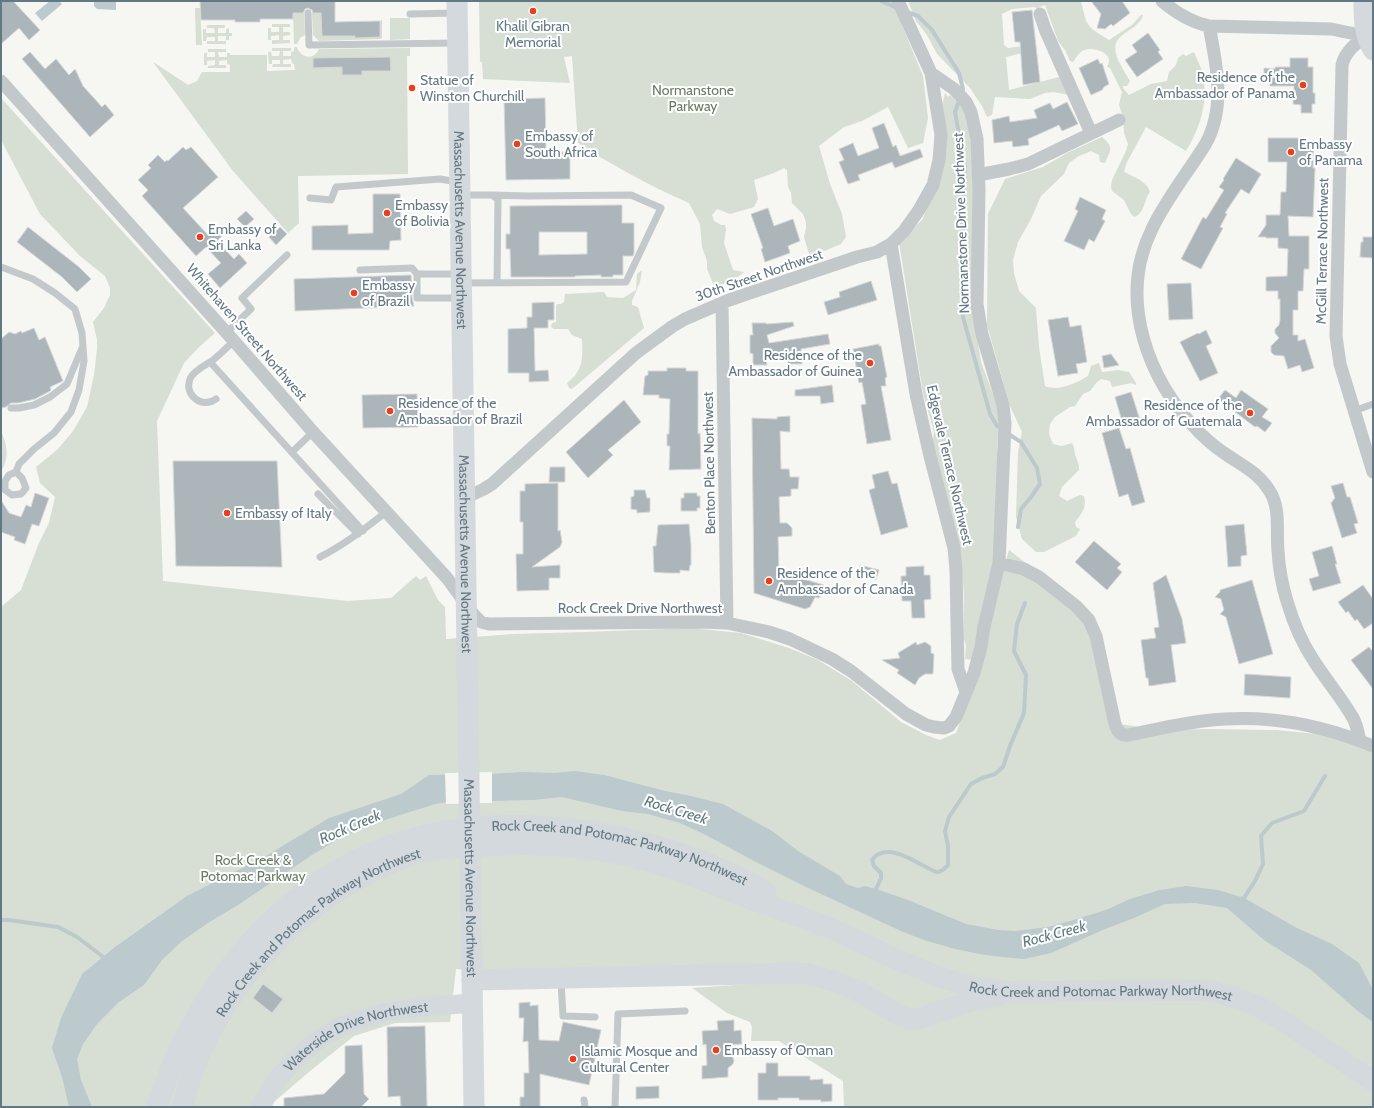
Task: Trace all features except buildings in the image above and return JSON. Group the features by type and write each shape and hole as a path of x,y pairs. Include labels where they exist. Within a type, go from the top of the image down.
{"main road":[{"name":"Massachusetts Avenue Northwest","path":"457,7 474,1107"},
{"name":"Rock Creek and Potomac Parkway Northwest","path":"157,1107 174,1062 202,1008 228,968 260,933 292,902 329,876 370,854 414,838 437,833 498,826 563,828 612,835 664,848 691,857 753,885 818,923"},
{"name":"Rock Creek and Potomac Parkway Northwest","path":"183,1107 193,1073 215,1024 228,1001 242,981 269,950 292,927 331,896 370,873 389,864 431,850 497,844 556,845 605,851 650,861 818,923 932,974 972,987 1014,992 1197,990 1211,991 1227,995 1263,1008 1277,1016 1373,1081"},
{"path":"472,980 780,973 808,974 837,982 862,993 900,1016 916,1019 964,1003 1014,992"}],"street":[{"path":"898,1 931,74"},
{"path":"1162,1 1181,16 1209,26 1331,30 1371,41"},
{"path":"1363,1 1363,21 1371,41"},
{"path":"1040,14 1045,29 1092,133"},
{"path":"1209,26 1218,79 1216,117 1208,140 1156,221 1144,249 1139,268 1137,287 1141,330 1147,352 1155,372 1174,404 1208,441 1258,477 1272,495 1277,514 1281,575 1292,615 1314,660 1353,718 1360,741"},
{"name":"McGill Terrace Northwest","path":"1371,41 1355,45 1345,57 1342,65 1336,336 1338,357 1373,472"},
{"name":"Normanstone Drive Northwest","path":"931,74 954,89 965,100 971,112 977,139 977,304 982,334 1003,406 1005,425 999,563"},
{"name":"30th Street Northwest","path":"465,498 492,484 636,353 654,339 685,319 722,302 857,257 877,252 891,244 904,231 919,210 933,185 937,173 941,136 931,74"},
{"name":"Whitehaven Street Northwest","path":"1,81 231,336 313,432 447,578 467,606"},
{"path":"978,175 1028,164 1119,120"},
{"name":"Edgevale Terrace Northwest","path":"891,244 918,402 930,456 954,548 956,570 958,669 966,692"},
{"name":"Benton Place Northwest","path":"722,302 727,623"},
{"path":"999,563 1024,569 1039,577 1071,601 1089,620 1096,636 1115,724 1118,731 1122,735 1129,735 1193,722 1241,719 1274,721 1307,726 1339,733 1373,746"},
{"name":"Rock Creek Drive Northwest","path":"467,606 481,622 489,624 700,622 727,623 769,632 790,638 832,659 851,671 906,714 930,726 940,728 949,726 956,717 974,673 999,563"},
{"name":"Waterside Drive Northwest","path":"260,1107 274,1084 291,1064 318,1041 347,1024 363,1018 396,1011 473,1003"}],"lane":[{"path":"410,14 457,7"},
{"path":"308,13 309,45 458,43"},
{"path":"310,198 331,200 336,187 440,179 460,189 492,195 631,195 661,208 626,282 497,283 461,285 417,298 417,274"},
{"path":"492,195 498,199 497,283"},
{"path":"216,399 208,403 202,403 195,399 190,392 188,384 191,376 210,362 251,309 242,298 287,255"},
{"path":"1,267 33,279 55,293 74,309 82,333 83,346 84,361 79,390 71,412 54,433 34,449 19,464 16,472"},
{"path":"360,270 412,268 417,274 461,285"},
{"path":"11,408 34,405 50,397 67,384 83,346"},
{"path":"210,362 292,452 360,533"},
{"path":"1354,410 1373,404"},
{"path":"292,452 313,432"},
{"path":"318,494 360,533"},
{"path":"320,557 339,548 386,512"},
{"path":"561,978 563,1016 595,1018"},
{"path":"615,1107 618,1014 685,1011"}],"green space":[{"name":"Normanstone Parkway","path":"479,1 892,1 923,76 928,118 923,143 908,148 888,107 862,121 844,127 819,146 830,184 842,214 846,237 841,244 810,257 804,237 806,222 803,214 792,203 791,193 788,187 787,170 784,168 754,180 758,199 754,207 730,214 717,209 712,215 714,221 721,225 725,225 726,229 724,243 733,270 744,272 738,277 715,288 707,269 707,261 702,247 700,224 689,203 586,151 586,148 578,143 572,56 564,57 570,83 483,79 482,62 480,62"},
{"path":"908,1 1081,1 1086,21 1096,32 1109,40 1132,25 1141,15 1143,15 1138,23 1119,38 1116,43 1115,48 1118,60 1130,81 1127,86 1123,86 1123,88 1129,95 1151,84 1167,81 1169,72 1176,65 1178,58 1183,54 1186,56 1194,52 1202,70 1204,106 1199,124 1191,142 1186,151 1146,127 1126,164 1124,172 1143,182 1150,192 1142,210 1134,217 1124,200 1112,191 1111,186 1112,180 1128,144 1124,133 1123,117 1119,105 1122,92 1110,68 1107,67 1109,60 1106,54 1099,50 1087,49 1081,52 1073,62 1070,61 1065,50 1058,41 1045,5 1037,8 1012,9 1002,14 1004,45 1008,48 1031,45 1030,51 1006,57 1009,90 1059,77 1070,95 1053,92 1045,93 1030,99 995,97 992,115 987,117 982,106 970,88 937,54 927,35 916,21"},
{"path":"195,8 200,8 202,45 196,45"},
{"path":"293,13 304,13 305,35 300,38 297,44 294,44"},
{"path":"312,13 321,13 322,36 355,36 355,38 380,37 380,21 382,20 382,38 319,41 313,35"},
{"path":"390,18 410,18 410,39 390,40"},
{"path":"272,24 290,24 290,27 283,27 283,32 290,32 290,35 283,36 283,40 290,40 290,43 272,44 272,40 279,40 279,35 271,36 271,40 268,40 268,28 271,28 271,32 279,32 279,27 272,27"},
{"path":"207,25 225,25 225,28 218,28 218,33 226,33 226,29 229,28 229,33 232,33 232,36 229,36 229,40 226,40 226,36 218,36 218,41 226,41 226,44 207,44 207,41 215,41 215,37 207,37 206,41 203,41 203,29 206,29 206,33 215,33 214,28 207,28"},
{"path":"294,47 297,47 301,54 307,57 311,57 317,53 319,49 410,48 410,56 407,56 408,174 298,176 299,223 288,233 233,171 153,62 188,85 197,81 202,72 230,72 230,65 227,64 227,60 219,61 219,65 226,65 226,68 208,68 208,66 215,65 215,60 207,61 207,65 204,65 204,53 207,53 207,57 215,57 215,52 208,52 208,49 226,49 226,52 218,52 219,57 227,57 227,53 230,53 230,55 267,55 267,71 295,70 291,59 283,60 283,64 291,64 291,67 272,67 273,64 280,64 280,60 272,60 272,64 269,64 268,52 271,52 272,56 279,56 280,51 272,51 272,48 291,48 291,51 283,51 283,56 291,56 291,52 294,51"},
{"path":"945,93 948,97 950,95 962,107 967,117 972,149 975,201 972,303 981,362 1000,413 997,446 998,459 994,561 972,660 965,659 966,646 964,639 962,566 931,454 934,432 923,393 899,242 922,220 940,181 940,115"},
{"name":"Rock Creek & Potomac Parkway","path":"1,98 215,333 184,363 157,421 163,581 348,601 391,598 416,576 420,580 426,576 438,600 445,607 446,639 513,634 690,628 741,633 789,648 818,660 852,681 901,722 926,735 940,740 956,733 986,651 995,598 1009,550 1078,603 1120,724 1159,730 1276,730 1328,735 1373,747 1373,1107 844,1107 843,1081 779,1041 751,1041 752,1027 750,1022 727,1013 692,988 750,984 496,973 456,969 450,1022 395,1023 354,1036 274,1102 272,1107 1,1107 1,607 21,590 39,543 49,523 55,497 40,483 36,467 58,449 73,431 87,407 94,375 97,349 97,340 93,322 104,308 110,295 110,288 105,276 80,256 40,214 1,140"},
{"path":"1102,137 1110,146 1109,154 1105,163 1100,162 1099,155 1091,151 1079,156 1069,163 1064,174 1041,196 1031,219 1018,242 1013,260 1014,273 1019,291 1036,308 1039,347 1045,386 1056,388 1073,384 1088,376 1091,366 1099,363 1102,372 1118,370 1129,372 1136,385 1131,383 1112,387 1110,381 1101,379 1090,391 1083,394 1075,406 1070,407 1055,417 1050,424 1049,434 1053,444 1062,446 1072,443 1079,466 1079,470 1062,487 1059,496 1067,501 1080,495 1084,496 1085,504 1082,513 1075,522 1076,527 1080,529 1076,536 1044,552 1036,552 1022,539 1016,517 1018,452 1022,432 1010,406 987,325 988,214 1005,179 1043,167 1067,153"},
{"path":"642,270 640,282 632,301 632,305 638,307 644,328 572,389 569,388 567,383 576,374 581,364 582,339 572,335 568,329 554,329 551,327 552,323 556,322 557,304 564,302 565,294 604,292 607,297 623,298 636,290 637,274"},
{"path":"1,431 5,441 7,456 6,462 1,471"}],"water":[{"path":"50,1 59,1 62,4 42,21 35,13"},
{"path":"94,1 116,1 116,10 97,9 94,6"},
{"name":"Rock Creek","path":"575,771 604,775 723,804 772,831 798,851 840,876 846,884 858,888 865,886 876,889 908,900 966,924 998,930 1016,931 1048,927 1106,910 1130,899 1160,890 1186,886 1218,890 1244,898 1297,928 1332,944 1359,963 1373,990 1373,1022 1359,1012 1311,970 1264,940 1227,908 1195,903 1165,904 1051,953 1024,959 985,955 955,949 924,940 901,931 806,887 680,823 648,814 622,811 562,797 533,800 448,802 435,804 372,824 337,840 182,941 162,960 144,985 119,1002 97,1024 83,1044 77,1059 81,1080 92,1107 69,1107 62,1077 52,1048 61,1018 82,974 115,947 187,896 266,856 329,818 401,794 429,775 522,772 553,773"}],"pier":[{"path":"492,772 492,803 446,804 445,773"}],"waterway":[{"path":"881,1 897,8"},
{"path":"907,12 918,16 932,30 959,73 963,89 955,112 965,168 961,254 963,317 990,414 997,426 1002,429"},
{"path":"1007,433 1021,442 1037,468 1040,484 1021,509 1018,527"},
{"path":"874,894 881,878 881,873 874,866 872,860 877,855 884,852 891,852 906,857 935,872 940,872 943,870 948,865 948,846 945,831 949,817 971,784 982,778 995,774 1003,767 1024,713 1026,675 1014,651 1017,624 1025,603"},
{"path":"1240,899 1244,898 1255,881 1263,864 1261,836 1272,823 1304,811 1325,776"},
{"path":"1,920 58,927 77,937 106,959"}],"place":[{"name":"Khalil Gibran Memorial","path":"533,11"},
{"name":"Residence of the Ambassador of Panama","path":"1303,85"},
{"name":"Statue of Winston Churchill","path":"412,88"},
{"name":"Embassy of South Africa","path":"517,144"},
{"name":"Embassy of Panama","path":"1291,152"},
{"name":"Embassy of Bolivia","path":"387,213"},
{"name":"Embassy of Sri Lanka","path":"200,237"},
{"name":"Embassy of Brazil","path":"354,293"},
{"name":"Residence of the Ambassador of Guinea","path":"870,363"},
{"name":"Residence of the Ambassador of Brazil","path":"390,411"},
{"name":"Residence of the Ambassador of Guatemala","path":"1250,413"},
{"name":"Embassy of Italy","path":"227,513"},
{"name":"Residence of the Ambassador of Canada","path":"769,581"},
{"name":"Embassy of Oman","path":"716,1050"},
{"name":"Islamic Mosque and Cultural Center","path":"573,1059"}]}
